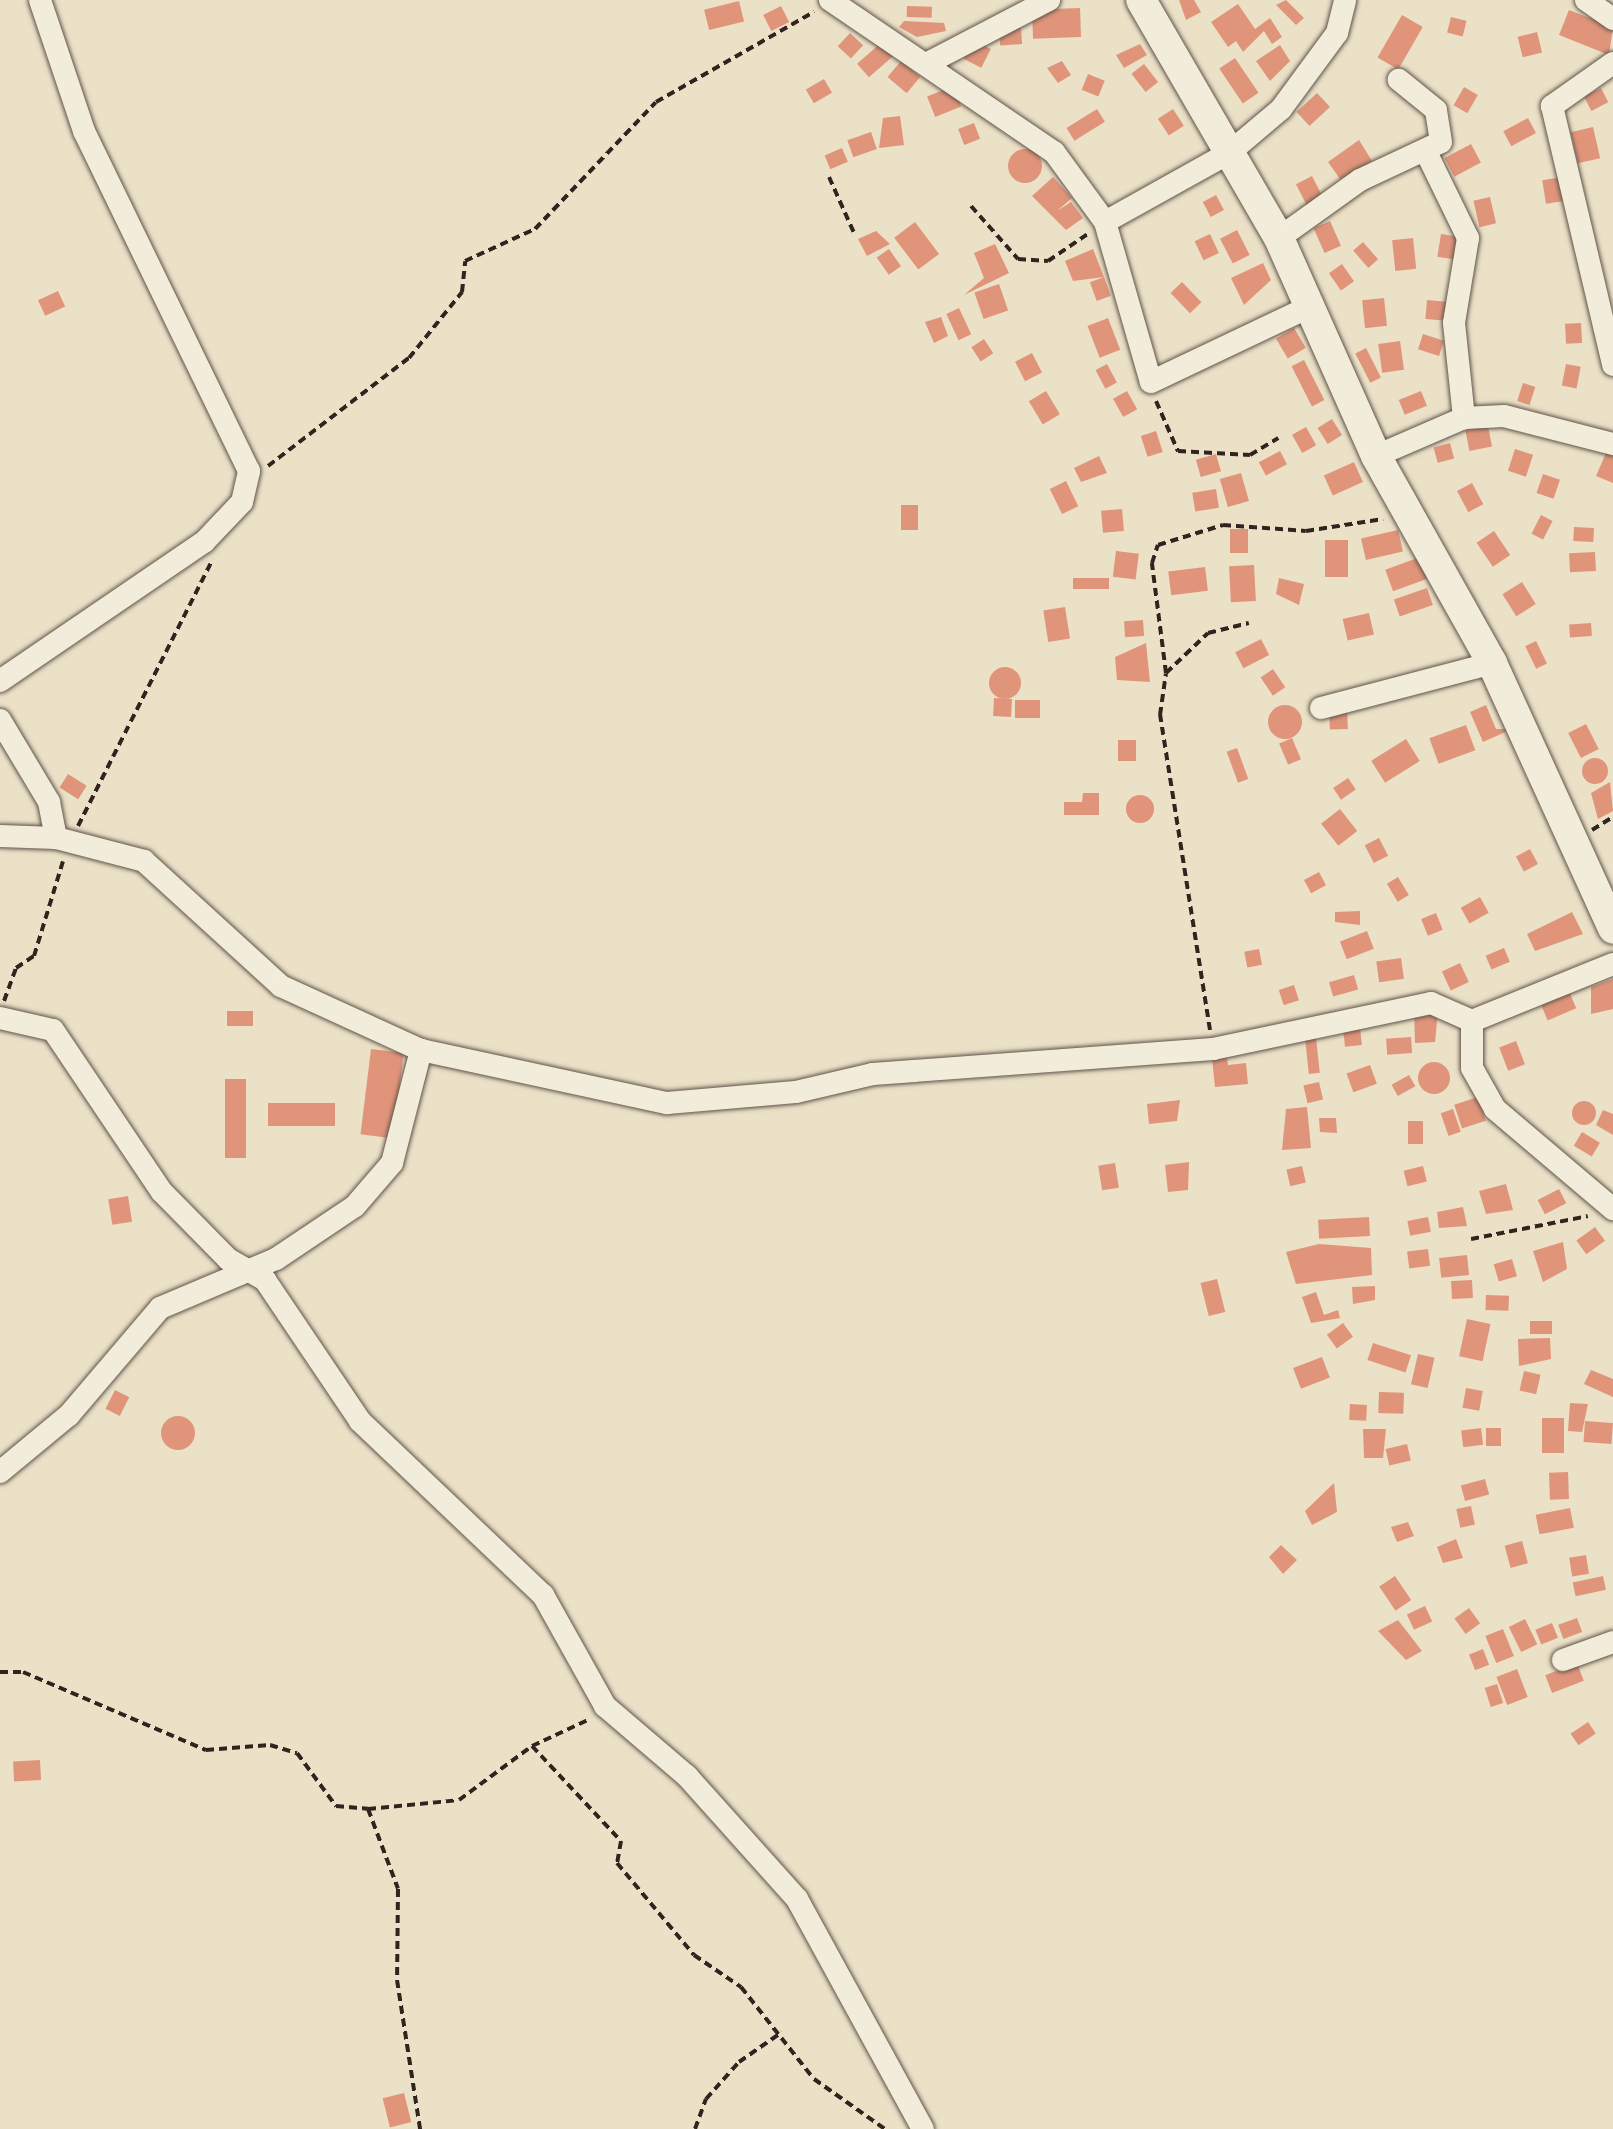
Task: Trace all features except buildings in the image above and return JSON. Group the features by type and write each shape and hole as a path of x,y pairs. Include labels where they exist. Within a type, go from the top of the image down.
{"street":[{"path":"0,682 204,542 242,502 249,471 84,132 40,0"},
{"path":"926,64 1050,0"},
{"path":"1140,0 1279,238 1313,305 1376,456 1492,663 1613,929"},
{"path":"1105,222 1228,154 1312,73 1345,0"},
{"path":"1586,0 1613,19"},
{"path":"831,1 1054,152 1105,222 1151,382 1313,305"},
{"path":"1613,62 1552,106 1613,365"},
{"path":"1279,238 1360,180 1441,142 1442,123 1399,80"},
{"path":"1426,152 1468,238 1454,323 1464,418"},
{"path":"1376,456 1464,418 1543,421 1613,444"},
{"path":"1321,708 1492,663"},
{"path":"0,720 49,802 64,840"},
{"path":"0,836 64,840 156,868 281,986 421,1050 574,1088 702,1104 872,1074 1212,1050 1430,1003 1472,1021 1613,964"},
{"path":"0,1018 53,1030 162,1192 295,1314 360,1422 553,1606 605,1706 687,1776 816,1924 922,2129"},
{"path":"1472,1021 1472,1068 1495,1108 1607,1212"},
{"path":"0,1472 69,1414 160,1308 317,1238 382,1178 421,1050"},
{"path":"1563,1660 1613,1642"}],"path":[{"path":"263,476 418,350 462,292 465,261 535,230 656,102 831,1"},
{"path":"828,177 855,235"},
{"path":"971,206 1018,259 1048,261 1105,222"},
{"path":"1151,382 1178,451 1250,455 1278,438"},
{"path":"1212,1050 1162,734 1166,672 1152,562 1158,545 1223,525 1306,530 1409,515"},
{"path":"0,1010 16,968 34,956 64,840 217,550"},
{"path":"1166,672 1208,633 1250,622"},
{"path":"1471,1240 1607,1212"},
{"path":"0,1672 23,1672 206,1750 270,1745 298,1753 336,1806 368,1808 459,1800 532,1746 605,1706"},
{"path":"532,1746 621,1842 617,1864 694,1955 742,1987 782,2032 814,2079 885,2129"},
{"path":"368,1808 398,1889 397,1980 420,2129"},
{"path":"695,2129 706,2099 739,2062 782,2032"}]}
